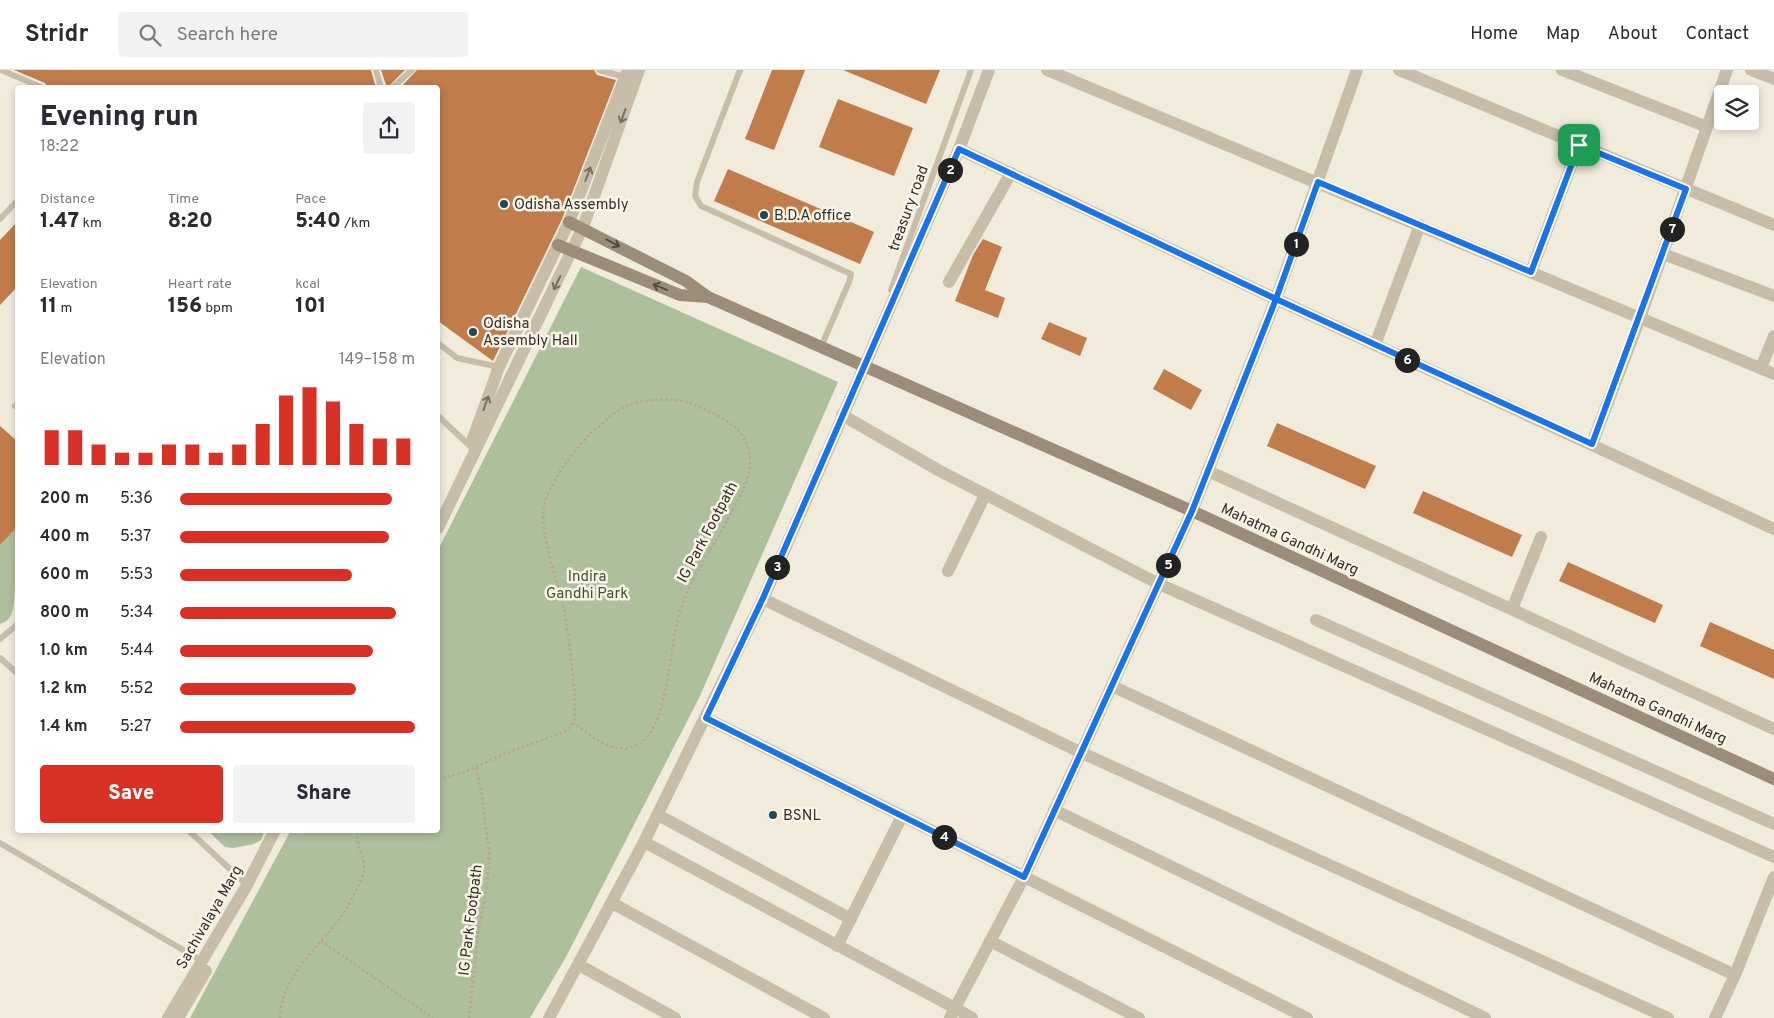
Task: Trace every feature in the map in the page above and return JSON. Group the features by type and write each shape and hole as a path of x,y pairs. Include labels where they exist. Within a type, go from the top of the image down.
{"main road":[{"name":"Mahatma Gandhi Marg","path":"569,222 686,281 708,297 820,347 865,360 1774,779"},
{"name":"Mahatma Gandhi Marg","path":"558,245 680,296 708,297"}],"street":[{"path":"440,524 583,228 639,70"},
{"path":"549,1018 658,815 763,598 865,360 959,149 989,70"},
{"path":"1047,70 1774,374"},
{"path":"952,1013 1024,877 1192,511 1276,299 1357,70"},
{"path":"1399,70 1774,225"},
{"path":"1562,70 1707,127"},
{"path":"1592,444 1640,318 1727,70"},
{"path":"1750,70 1774,79"},
{"path":"440,507 470,446 499,367 569,222 626,74"},
{"path":"1531,272 1579,145"},
{"path":"959,149 1276,299 1774,529"},
{"path":"949,282 1011,173"},
{"path":"1375,345 1420,225"},
{"path":"1663,254 1774,296"},
{"path":"1761,368 1774,336"},
{"path":"842,415 985,495 1159,584 1774,857"},
{"path":"1208,471 1774,729"},
{"path":"948,571 985,495"},
{"path":"1512,609 1541,537"},
{"path":"763,598 1082,753 1668,1018"},
{"path":"1316,620 1774,824"},
{"path":"1112,686 1735,975"},
{"path":"706,718 1308,1018"},
{"path":"1054,810 1485,1018"},
{"path":"658,815 851,919"},
{"path":"838,946 902,816"},
{"name":"Sachivalaya Marg","path":"168,1018 247,885 273,833"},
{"name":"Sachivalaya Marg","path":"178,1018 281,833"},
{"path":"644,842 838,946 952,1013 972,1018"},
{"path":"1714,1018 1735,975 1774,877"},
{"path":"612,903 824,1018"},
{"path":"990,941 1139,1018"},
{"path":"579,965 675,1018"}],"lane":[{"path":"1,70 36,85"},
{"path":"376,70 380,85"},
{"path":"395,85 412,70"},
{"path":"600,70 626,74"},
{"path":"740,70 700,174 695,196 701,206 851,274 820,347"},
{"name":"treasury road","path":"865,360 971,70"},
{"path":"0,219 15,203"},
{"path":"440,345 457,358 499,367"},
{"path":"440,418 470,446"},
{"path":"0,639 15,626"},
{"path":"0,660 15,672"},
{"path":"191,833 247,885"},
{"path":"0,843 202,962"}],"path":[{"name":"IG Park Footpath","path":"667,399 684,402 738,429 745,440 750,462 747,483 712,550 690,585 679,615 657,720 643,741 632,747 613,748 596,739 574,723 576,707 565,613 543,522 545,503 553,482 594,430 625,406 667,399"},
{"path":"440,778 462,773 566,731 574,723"},
{"name":"IG Park Footpath","path":"469,1018 478,934 488,879 489,852 482,795 476,767"},
{"path":"280,1018 284,996 301,966 341,917 364,875 365,862 357,843 358,833"},
{"path":"321,941 433,1018"}],"green space":[{"name":"Indira Gandhi Park","path":"581,267 838,382 699,698 566,957 530,1018 190,1018 289,833 440,833 440,546"},
{"path":"15,528 15,590 13,609 9,619 0,624 0,545"},
{"path":"210,833 264,833 261,840 254,844 233,848 225,847"}],"building":[{"path":"14,70 371,70 375,85 46,85"},
{"path":"381,70 405,70 390,85 386,85"},
{"name":"Odisha Assembly Hall","path":"417,70 594,70 597,75 616,80 562,219 493,361 440,322 440,85 403,85"},
{"path":"772,70 805,70 774,150 745,139"},
{"path":"843,70 940,70 926,104"},
{"path":"838,99 913,128 894,176 819,147"},
{"path":"728,169 874,232 860,264 714,201"},
{"path":"15,224 15,289 0,305 0,240"},
{"path":"983,239 1002,247 985,290 1005,298 998,318 955,301 973,255"},
{"path":"1049,322 1087,338 1080,356 1041,339"},
{"path":"1164,369 1202,390 1191,410 1153,389"},
{"path":"1277,423 1376,466 1365,489 1267,446"},
{"path":"0,426 15,439 15,529 0,545"},
{"path":"1423,491 1522,535 1512,557 1413,513"},
{"path":"1568,562 1663,605 1655,623 1559,581"},
{"path":"1710,622 1774,650 1774,679 1700,646"}],"place":[{"name":"Odisha Assembly","path":"504,204"},
{"name":"B.D.A office","path":"764,215"},
{"name":"Odisha Assembly Hall","path":"473,332"},
{"name":"BSNL","path":"773,815"}],"route":[{"path":"1579,145 1531,272 1318,182 1276,299 959,149 763,598 706,718 1024,877 1192,511 1276,299 1592,444 1686,189 1579,145"}]}
